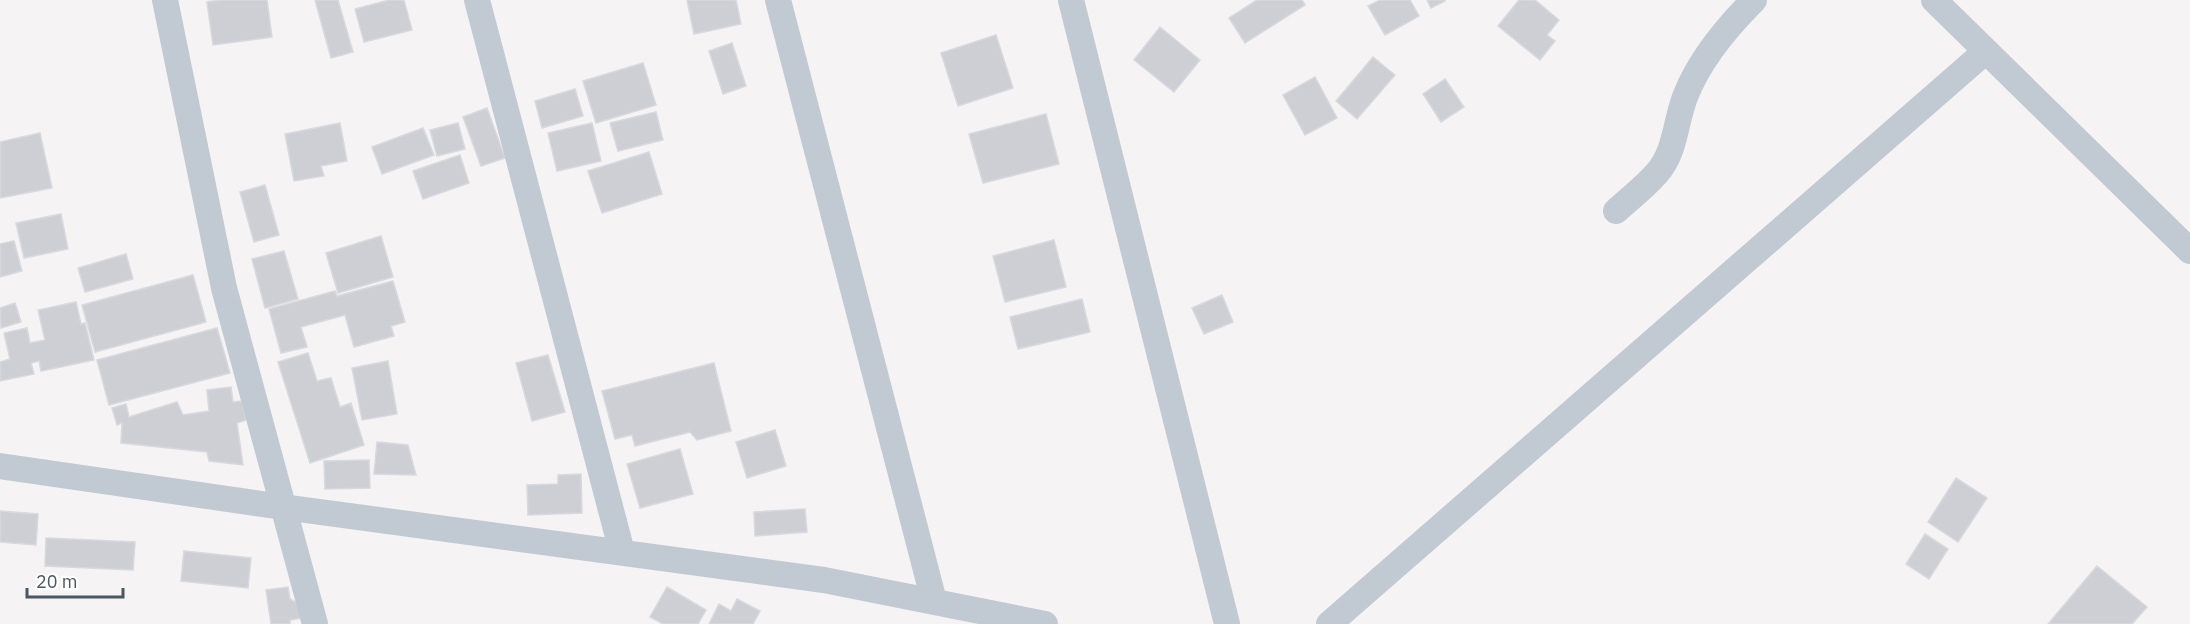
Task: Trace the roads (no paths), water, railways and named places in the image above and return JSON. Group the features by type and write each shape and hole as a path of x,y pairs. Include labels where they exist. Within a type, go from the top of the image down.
{"street":[{"path":"165,0 224,288 315,624"},
{"path":"477,0 622,552"},
{"path":"778,0 933,601"},
{"path":"1071,0 1227,624"},
{"path":"1616,211 1657,173 1672,148 1685,97 1701,64 1754,0"},
{"path":"1934,0 2190,251"},
{"path":"1329,624 1986,51"},
{"path":"0,466 824,580 1045,624"}]}
